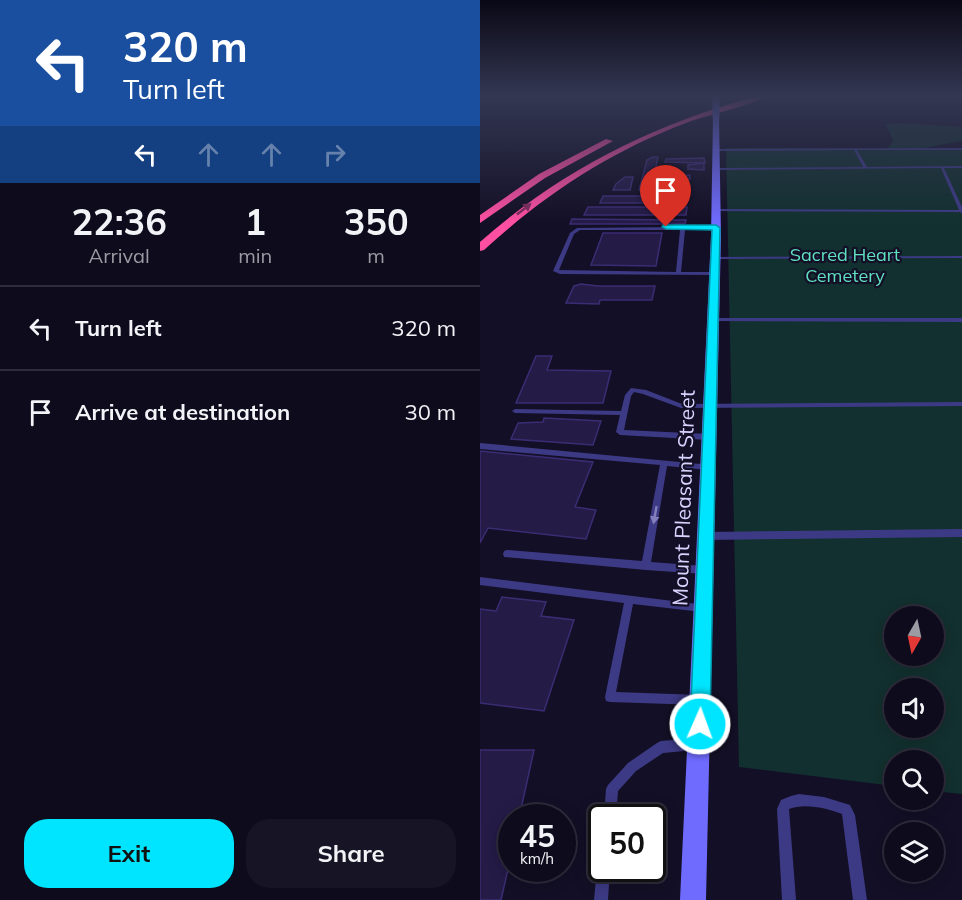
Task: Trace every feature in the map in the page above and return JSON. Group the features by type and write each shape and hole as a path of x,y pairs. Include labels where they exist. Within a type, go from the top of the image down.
{"highway":[{"path":"480,220 552,171 614,139"},
{"path":"480,248 534,202 609,154 642,139"}],"main road":[{"name":"Mount Pleasant Street","path":"693,900 715,266 715,139"}],"lane":[{"path":"715,150 962,149"},
{"path":"855,150 866,168"},
{"path":"716,210 962,211 942,167"},
{"path":"716,169 962,167"},
{"path":"678,274 683,227"},
{"path":"716,228 579,229 572,233 556,271 678,274 715,266 962,257"},
{"path":"713,320 962,320"},
{"path":"709,437 624,433 619,429 628,395 633,390 644,392 681,406 962,404"},
{"path":"515,411 623,413"},
{"path":"480,446 708,467"},
{"path":"646,566 664,464"},
{"path":"707,536 962,533"},
{"path":"507,554 705,570"},
{"path":"480,581 702,608"},
{"path":"629,599 610,697 701,700"},
{"path":"610,804 612,789 632,767 661,747 699,744"},
{"path":"789,900 783,809 785,804 798,801 830,804 846,809 849,815 860,900"},
{"path":"601,900 603,882"}],"green space":[{"name":"Sacred Heart Cemetery","path":"893,139 962,139 962,141 924,148 962,148 962,794 944,792 944,750 884,750 884,785 739,767 726,148 888,148"}],"building":[{"path":"658,157 651,192 642,192 639,190 647,160"},
{"path":"704,158 705,163 665,162 666,159"},
{"path":"704,163 704,170 688,169 688,165"},
{"path":"690,175 690,179 666,179 666,176"},
{"path":"625,177 633,177 630,190 613,190 616,184"},
{"path":"603,196 688,196 687,203 600,203"},
{"path":"588,207 687,207 686,215 584,215"},
{"path":"572,219 686,220 685,224 570,224"},
{"path":"603,233 662,233 656,266 591,265"},
{"path":"581,284 655,286 652,300 600,300 599,304 566,303 574,286"},
{"path":"536,356 552,356 547,370 611,371 603,403 516,403"},
{"path":"544,418 601,421 593,445 511,439 518,423 543,422"},
{"path":"480,451 593,462 575,507 596,510 586,539 488,528 480,543"},
{"path":"502,597 546,602 541,616 574,620 544,711 480,703 480,609 496,611"},
{"path":"480,750 534,750 522,804 498,804 498,882 505,882 501,900 480,900"}],"route":[{"path":"666,227 716,228 700,724"}]}
